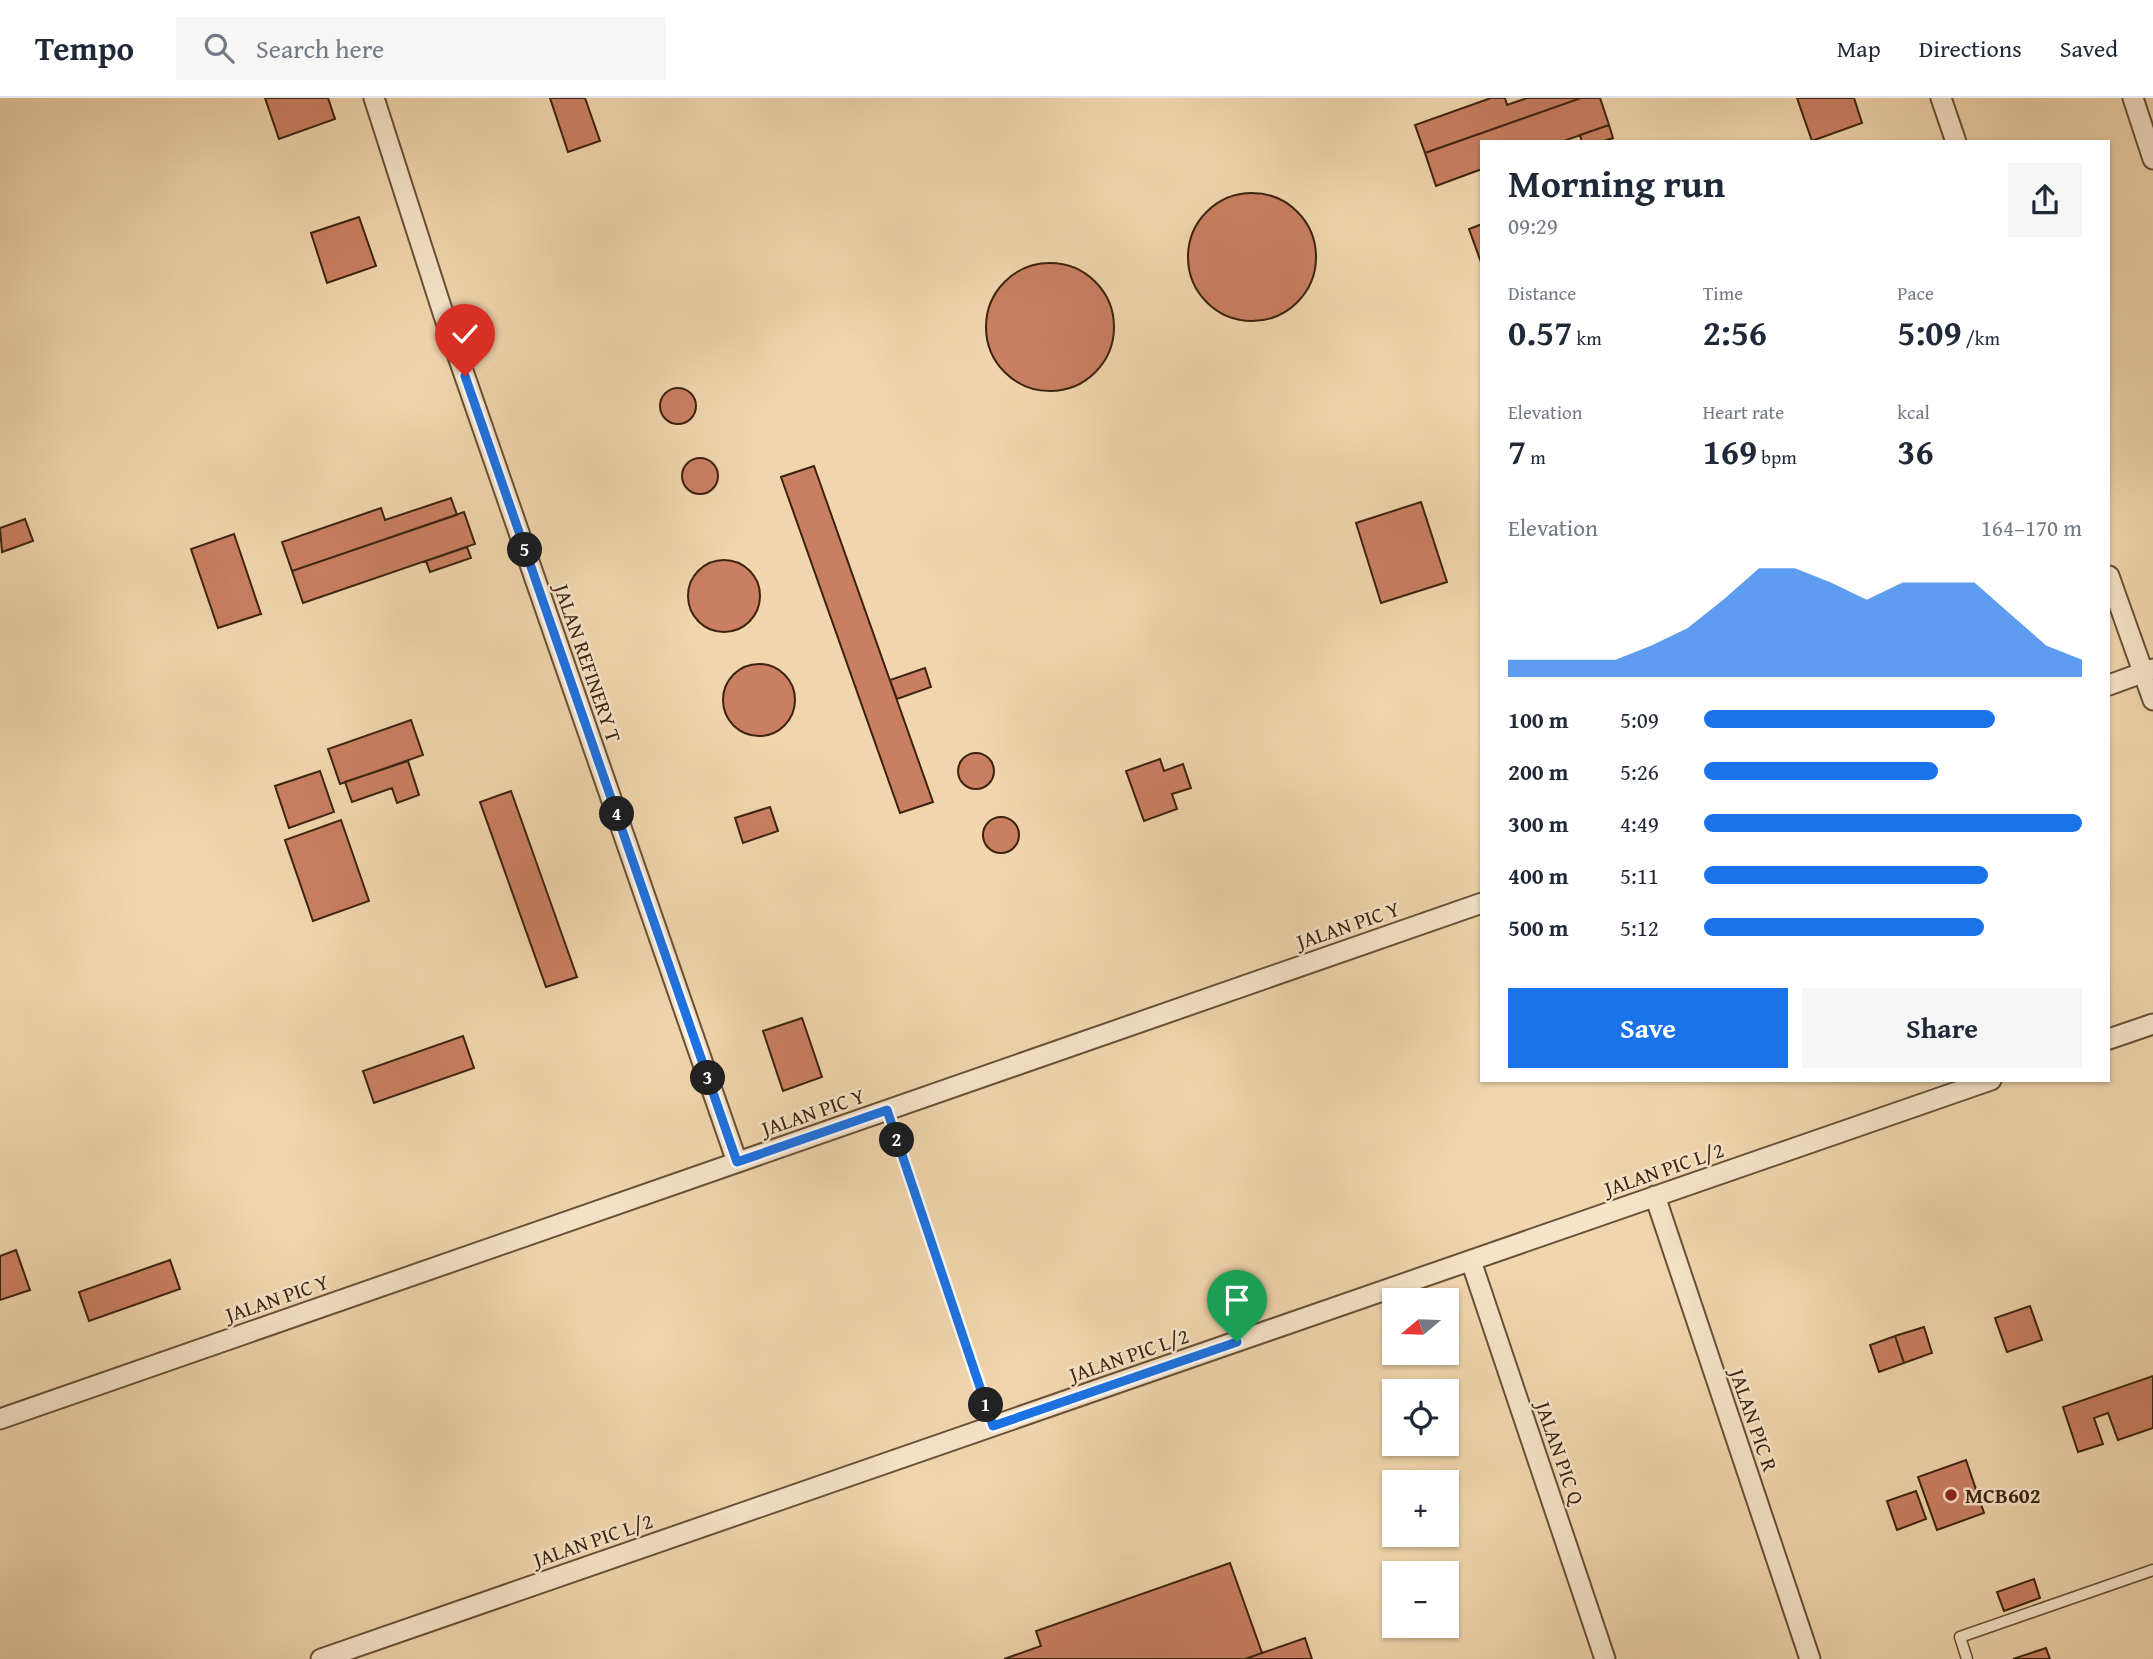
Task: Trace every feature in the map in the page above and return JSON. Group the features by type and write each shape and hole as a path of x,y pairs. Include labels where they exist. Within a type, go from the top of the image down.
{"street":[{"name":"JALAN REFINERY T","path":"374,98 444,316 737,1162"},
{"path":"1941,98 1955,140"},
{"path":"2133,98 2153,159"},
{"path":"2110,578 2148,671 2153,700"},
{"path":"2110,685 2148,671"},
{"name":"JALAN PIC Y","path":"0,1419 1480,904"},
{"path":"2110,1039 2153,1024"},
{"name":"JALAN PIC L/2","path":"321,1659 1984,1082"},
{"name":"JALAN PIC R","path":"1655,1196 1810,1659"},
{"name":"JALAN PIC Q","path":"1471,1261 1605,1659"}],"lane":[{"path":"887,1110 993,1426"},
{"path":"1967,1659 1960,1637 2153,1570"}],"building":[{"path":"265,98 328,98 335,119 279,139"},
{"path":"550,98 585,98 600,141 568,152"},
{"path":"1491,98 1505,98 1507,105 1527,98 1581,98 1425,153 1415,125"},
{"path":"1581,98 1600,98 1609,125 1567,140 1480,140 1480,170 1436,186 1425,153"},
{"path":"1797,98 1854,98 1862,123 1812,140"},
{"path":"1609,125 1613,138 1581,140 1580,135"},
{"path":"1252,193 1276,198 1297,212 1311,233 1316,257 1311,281 1297,302 1276,316 1252,321 1228,316 1207,302 1193,281 1188,257 1193,233 1207,212 1228,198"},
{"path":"359,217 376,266 327,283 311,233"},
{"path":"1480,225 1480,259 1469,229"},
{"path":"1050,263 1074,268 1095,282 1109,303 1114,327 1109,351 1095,372 1074,386 1050,391 1026,386 1005,372 991,351 986,327 991,303 1005,282 1026,268"},
{"path":"678,388 691,393 696,406 691,419 678,424 665,419 660,406 665,393"},
{"path":"700,458 713,463 718,476 713,489 700,494 687,489 682,476 687,463"},
{"path":"814,466 933,802 900,813 781,477"},
{"path":"451,498 457,515 292,571 282,542 381,508 385,520"},
{"path":"1421,502 1447,582 1381,603 1356,523"},
{"path":"464,512 475,544 303,603 292,571"},
{"path":"25,519 33,541 2,552 0,528"},
{"path":"234,534 261,614 218,628 191,549"},
{"path":"467,547 471,558 430,572 426,561"},
{"path":"724,560 738,563 750,570 757,582 760,596 757,610 750,622 738,629 724,632 710,629 698,622 691,610 688,596 691,582 698,570 710,563"},
{"path":"759,664 773,667 785,674 792,686 795,700 792,714 785,726 773,733 759,736 745,733 733,726 726,714 723,700 726,686 733,674 745,667"},
{"path":"925,668 931,687 897,699 890,680"},
{"path":"411,720 423,755 340,784 328,749"},
{"path":"976,753 989,758 994,771 989,784 976,789 963,784 958,771 963,758"},
{"path":"1160,759 1164,771 1183,764 1191,788 1172,794 1177,809 1144,821 1126,771"},
{"path":"408,761 419,795 397,803 392,788 352,802 345,782"},
{"path":"320,771 334,812 289,828 275,786"},
{"path":"511,791 577,977 546,987 480,802"},
{"path":"770,807 778,831 743,843 735,818"},
{"path":"1001,817 1014,822 1019,835 1014,848 1001,853 988,848 983,835 988,822"},
{"path":"341,820 369,901 313,921 285,840"},
{"path":"802,1018 822,1077 783,1091 763,1031"},
{"path":"463,1036 474,1068 374,1103 363,1071"},
{"path":"16,1250 30,1290 0,1300 0,1256"},
{"path":"170,1260 180,1289 89,1321 79,1292"},
{"path":"2030,1306 2042,1340 2007,1352 1995,1318"},
{"path":"1924,1327 1932,1353 1904,1363 1895,1336"},
{"path":"1895,1336 1904,1363 1879,1372 1870,1345"},
{"path":"2153,1376 2153,1428 2118,1440 2108,1413 2094,1418 2103,1444 2078,1452 2063,1407"},
{"name":"MCB602","path":"1966,1460 1984,1513 1937,1530 1918,1477"},
{"path":"1916,1491 1926,1519 1897,1530 1887,1501"},
{"path":"1230,1563 1262,1653 1245,1659 1004,1659 1041,1646 1036,1631"},
{"path":"2034,1579 2040,1598 2004,1611 1997,1592"},
{"path":"1305,1638 1312,1659 1245,1659 1262,1653"},
{"path":"2046,1648 2050,1659 2013,1659"}],"place":[{"name":"MCB602","path":"1951,1495"}],"route":[{"path":"465,376 737,1162 887,1110 993,1426 1237,1342"}]}
